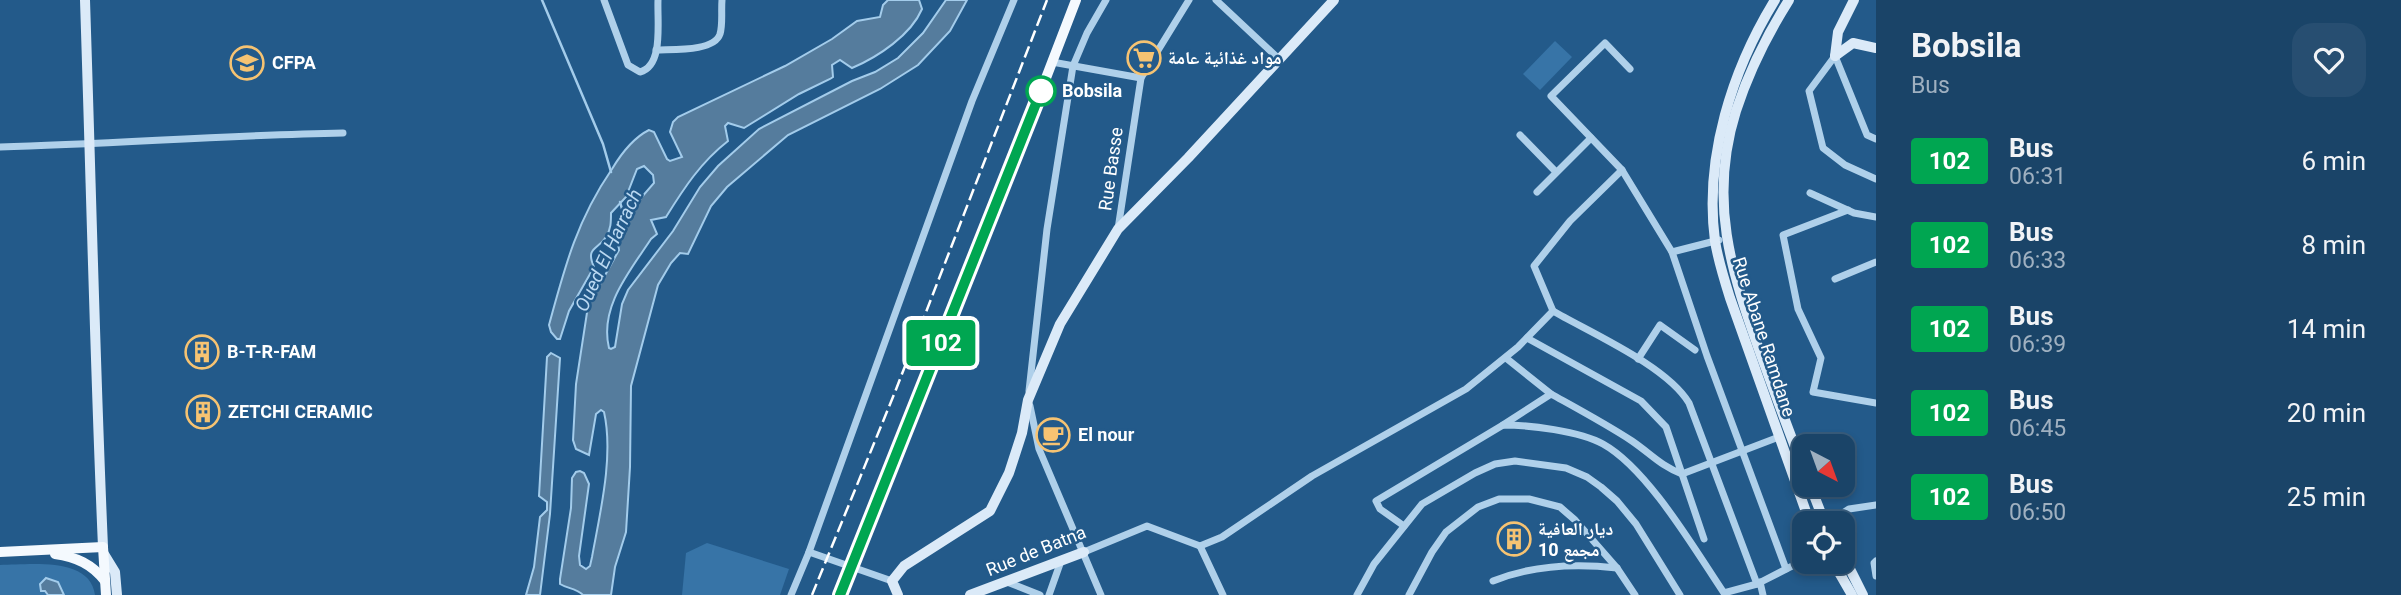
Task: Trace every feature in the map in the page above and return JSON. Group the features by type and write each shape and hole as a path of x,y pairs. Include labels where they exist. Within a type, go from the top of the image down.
{"main road":[{"path":"840,595 1076,0"},
{"path":"43,550 84,562 96,570 105,582"},
{"path":"0,552 103,550 106,595"}],"street":[{"path":"85,0 103,550 115,572 117,595"},
{"path":"604,0 631,69 640,72 648,69 656,59 658,0"},
{"path":"656,50 706,47 715,42 720,33 722,0"},
{"path":"791,595 809,552 972,101 1014,0"},
{"path":"892,580 904,566 990,511 1009,474 1022,433 1028,400 1047,229 1073,66 1087,33 1106,0"},
{"name":"Rue Basse","path":"1118,229 1141,78 1189,0"},
{"path":"1216,0 1280,60"},
{"path":"1101,595 1039,449 1028,400 1060,324 1118,229 1188,159 1334,0"},
{"path":"1788,0 1757,58 1735,113 1724,185 1721,240 1792,437"},
{"path":"1854,0 1838,32 1835,56 1867,135 1876,139"},
{"name":"Rue Abane Ramdane","path":"1772,1 1732,88 1718,146 1714,204 1730,298 1806,511"},
{"path":"1630,69 1605,43 1551,96 1622,170 1672,252 1707,356 1786,569"},
{"path":"1876,48 1853,43 1835,56 1809,90 1824,148 1845,164 1876,179"},
{"path":"1052,62 1141,78"},
{"path":"0,147 91,145 257,134 343,133"},
{"path":"1520,135 1556,172"},
{"path":"1537,192 1591,138"},
{"path":"1622,170 1570,221 1534,266 1553,311 1638,359 1681,390 1689,403 1763,595"},
{"path":"1810,193 1848,210 1876,217"},
{"path":"1848,210 1783,235 1798,309 1821,358 1813,393 1876,403"},
{"path":"1672,252 1721,240"},
{"path":"1835,279 1876,262"},
{"path":"1223,595 1200,546 1222,537 1312,476 1466,389 1506,358 1553,311"},
{"path":"1638,359 1660,325 1695,350"},
{"path":"1527,338 1641,401 1666,427 1704,539"},
{"path":"1506,358 1551,394 1634,442 1664,467 1682,474 1779,437"},
{"path":"1404,526 1380,509 1376,501 1551,394"},
{"path":"1503,425 1528,425 1601,443 1622,457 1649,485 1724,593 1759,583 1792,566"},
{"path":"1357,595 1374,565 1422,504 1448,487 1495,464 1515,461 1566,468 1587,477 1617,501 1636,524 1680,595"},
{"path":"1409,595 1432,552 1446,533 1478,507 1499,499 1529,499 1560,507 1617,568 1635,595"},
{"path":"1845,511 1876,505"},
{"name":"Rue de Batna","path":"970,595 1147,526 1200,546"},
{"path":"809,552 892,580 898,595"},
{"path":"1049,595 1061,561"},
{"path":"1876,561 1876,576"},
{"path":"1493,581 1513,573 1550,566 1583,564 1617,568"},
{"path":"1839,574 1852,595"},
{"path":"1852,574 1863,595"},
{"path":"1007,582 1040,595"}],"shaded area":[{"path":"888,0 919,0 922,9 902,36 883,51 852,68 840,60 832,65 833,77 799,94 744,128 728,123 725,126 728,141 701,167 666,217 651,220 657,234 626,277 612,304 607,333 611,349 615,347 622,304 628,290 673,231 700,187 718,166 759,129 898,58 923,33 946,0 967,0 950,31 918,65 880,89 788,135 727,187 711,206 688,254 680,253 671,263 658,285 631,386 626,532 615,567 611,595 583,595 560,584 571,508 572,478 580,471 584,473 589,484 579,556 580,565 586,569 590,566 592,557 607,466 604,412 601,410 596,414 589,455 576,449 573,440 576,384 588,306 619,250 618,243 634,206 654,183 653,175 644,166 637,169 626,197 611,213 608,234 592,252 594,267 569,311 560,339 557,339 549,325 573,244 600,188 623,152 643,133 649,130 654,132 670,161 682,157 670,132 678,117 785,66 857,21 880,17 883,5"},
{"path":"1555,41 1572,57 1540,90 1523,74"},
{"path":"551,353 560,358 550,514 540,595 526,595 534,567 540,517 547,510 547,502 539,496 547,357"},
{"path":"707,543 789,569 780,595 682,595 686,553"},
{"path":"41,564 70,568 91,583 95,595 0,595 0,565"},
{"path":"46,578 58,582 64,595 48,595 41,591 40,584"}],"waterway":[{"path":"542,0 603,144 611,172"},
{"name":"Oued El Harrach","path":"620,202 627,226"}],"railway":[{"path":"812,595 895,392 1047,0"}],"bus line":[{"name":"102","path":"840,595 1041,91"}],"place":[{"name":"مواد غذائية عامة","path":"1144,58"},
{"name":"CFPA","path":"247,63"},
{"name":"Bobsila","path":"1041,91"},
{"name":"B-T-R-FAM","path":"202,352"},
{"name":"ZETCHI CERAMIC","path":"203,412"},
{"name":"El nour","path":"1053,435"},
{"name":"ديار العافية مجمع 10","path":"1514,539"}]}
